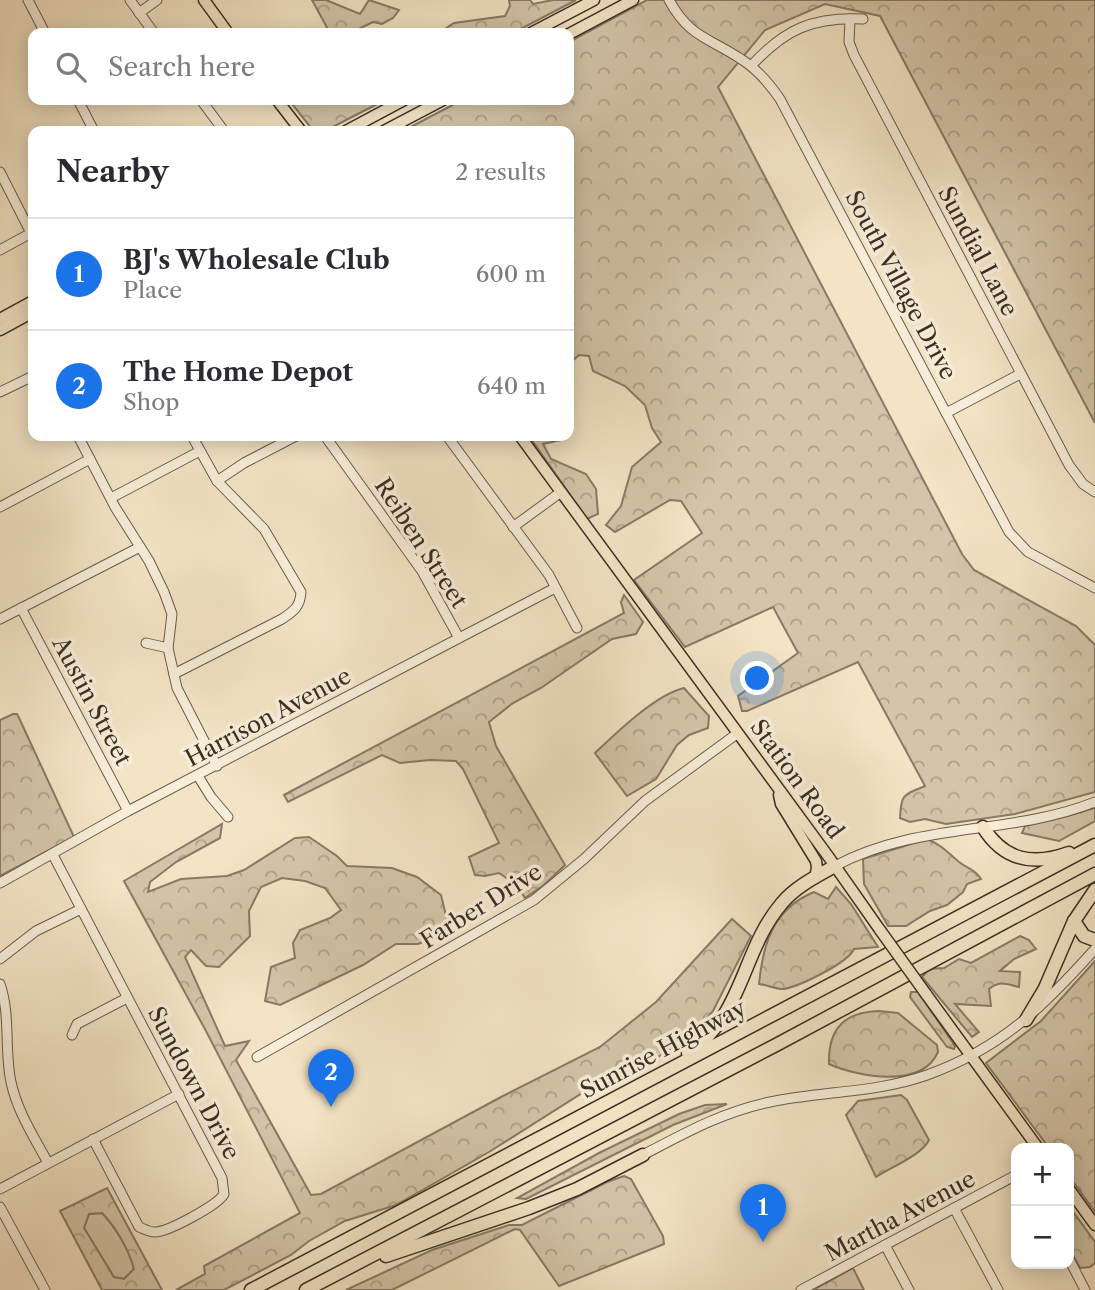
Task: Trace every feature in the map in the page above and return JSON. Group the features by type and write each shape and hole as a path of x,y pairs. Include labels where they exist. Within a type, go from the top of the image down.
{"highway":[{"path":"984,827 1000,848 1027,859 1063,855 1095,843"},
{"name":"Sunrise Highway","path":"250,1290 1095,843"},
{"path":"632,1089 654,1072 693,1050 715,1030 736,997 756,946 783,901 835,866"},
{"path":"308,1290 776,1045 1095,874"},
{"path":"1026,1020 1045,988 1074,921 1095,890"},
{"path":"1074,921 1084,936 1095,940"},
{"path":"308,1290 394,1253 554,1199 643,1156"}],"main road":[{"path":"204,0 224,28"},
{"path":"541,28 594,0"},
{"path":"574,31 633,0"},
{"path":"281,105 297,126"},
{"path":"355,126 395,105"},
{"path":"393,126 433,105"},
{"path":"0,319 28,304"},
{"path":"0,330 28,315"},
{"name":"Station Road","path":"524,441 1034,1143"},
{"path":"778,789 781,804 816,861 815,878"},
{"path":"1074,1196 1095,1225"}],"street":[{"path":"28,0 42,28"},
{"path":"130,0 150,28"},
{"path":"139,13 157,0"},
{"name":"South Village Drive","path":"669,0 681,19 699,36 751,66 768,83 785,107 1014,540 1028,552 1095,588"},
{"name":"Sundial Lane","path":"850,19 849,42 854,55 1073,471 1083,484 1095,492"},
{"path":"751,66 790,32 823,20 863,19"},
{"path":"81,105 91,126"},
{"path":"205,105 220,126"},
{"path":"0,173 28,226"},
{"path":"0,250 28,235"},
{"path":"946,413 1020,374"},
{"path":"0,392 28,378"},
{"path":"81,441 149,561 172,614 168,648 177,688 217,766"},
{"path":"174,674 282,619 297,609 301,592 264,529 217,481 195,441"},
{"path":"217,481 244,463 286,441"},
{"name":"Reiben Street","path":"328,441 422,571 459,638"},
{"path":"451,441 548,575 577,628"},
{"path":"111,498 200,451"},
{"path":"0,507 90,459"},
{"path":"513,527 561,492"},
{"path":"0,619 140,547"},
{"name":"Harrison Avenue","path":"0,883 128,811 555,588"},
{"name":"Austin Street","path":"21,608 128,811"},
{"path":"146,643 168,648"},
{"name":"Farber Drive","path":"257,1057 534,900 645,801 738,733"},
{"path":"198,776 228,817"},
{"path":"835,866 909,838 1051,816 1095,802"},
{"name":"Sundown Drive","path":"53,855 179,1094 225,1186 224,1194 219,1201 193,1215 159,1231 148,1231 139,1227 93,1139"},
{"path":"0,958 36,931 80,909"},
{"path":"643,1156 704,1124 761,1104 862,1091 901,1083 940,1070 970,1056 1026,1020 1055,993 1095,948"},
{"path":"0,984 7,1007 10,1081 25,1122 48,1163"},
{"path":"72,1035 77,1024 127,998"},
{"path":"0,1189 179,1094"},
{"name":"Martha Avenue","path":"801,1290 1011,1178"},
{"path":"0,1207 45,1290"},
{"path":"954,1208 998,1290"},
{"path":"885,1245 909,1290"},
{"path":"1074,1269 1085,1290"}],"green space":[{"path":"312,0 326,0 360,14 369,0 399,10 393,18 382,24 373,22 360,28 327,28"},
{"path":"509,0 530,0 533,4 553,0 576,0 523,28 446,28 454,23 505,16 510,6"},
{"path":"647,0 1095,0 1095,423 880,16 825,4 765,30 718,87 962,554 974,570 1076,626 1095,645 1095,792 1015,814 946,824 925,819 910,822 900,818 901,804 905,796 925,786 858,662 742,711 738,696 798,653 773,607 685,647 634,580 702,533 681,501 670,500 615,532 606,525 621,506 632,467 661,442 652,428 645,405 625,386 593,371 589,356 579,355 574,360 574,126 413,126 452,105 574,105 574,39"},
{"path":"293,105 375,105 335,126 310,126"},
{"path":"532,441 556,441 543,444 551,459 586,474 596,489 598,514 587,519"},
{"path":"624,595 643,622 636,634 612,639 541,688 513,703 489,722 496,746 565,865 525,898 517,885 499,873 475,875 469,857 499,843 463,769 456,761 400,763 382,755 288,802 284,795 624,613 621,602"},
{"path":"684,688 709,716 708,728 689,735 677,745 656,779 627,796 595,753 649,706"},
{"path":"17,714 20,720 74,837 0,876 0,720"},
{"path":"1095,808 1095,821 1059,841 1022,833 1025,826"},
{"path":"222,824 220,838 176,862 150,882 148,892 181,879 227,876 244,870 295,838 309,837 347,866 392,868 417,877 441,895 450,932 418,944 396,944 363,965 280,1005 265,1001 271,967 295,958 293,943 300,930 330,918 341,910 325,888 305,881 282,878 261,887 249,911 250,936 219,967 206,966 191,950 185,957 225,1046 249,1041 236,1060 311,1195 321,1194 600,1047 656,1002 732,919 751,936 713,1011 692,1035 658,1057 595,1085 489,1152 396,1205 345,1221 309,1241 291,1255 224,1290 176,1290 205,1274 204,1266 300,1213 206,1031 124,881"},
{"path":"927,839 974,871 981,879 967,884 963,892 947,905 930,911 906,926 888,926 864,884 863,859"},
{"path":"836,887 851,904 878,947 854,949 832,968 788,988 759,984 767,941 780,918 800,899 814,892 828,899"},
{"path":"1020,936 1029,940 1036,949 1014,959 1000,971 1020,972 1019,987 1003,984 993,986 989,989 991,1006 955,1004 979,1032 972,1037 922,977 929,969 944,968 959,959 971,963"},
{"path":"1095,961 1095,1212 1074,1183 1074,1143 1045,1143 986,1063 1041,1021"},
{"path":"911,992 918,992 955,1046 954,1049 947,1047 910,997"},
{"path":"879,1011 898,1013 937,1045 938,1052 930,1064 918,1071 888,1077 856,1073 829,1064 831,1041 840,1025 856,1015"},
{"path":"901,1095 907,1100 929,1140 913,1156 876,1177 846,1115 858,1101"},
{"path":"727,1104 673,1125 526,1199 517,1198 599,1153 679,1114 705,1105"},
{"path":"624,1176 631,1179 663,1236 664,1244 559,1286 520,1230 515,1229 392,1290 346,1290 432,1250 509,1225 522,1225"},
{"path":"107,1188 162,1290 102,1290 60,1211","holes":["102,1213 117,1232 134,1269 124,1279 114,1277 84,1228 89,1214"]},
{"path":"102,1213 121,1239 132,1261 134,1269 124,1279 114,1278 84,1228 89,1214"},
{"path":"1074,1213 1095,1242 1095,1263 1090,1267 1080,1268 1074,1257"},
{"path":"853,1268 864,1290 813,1290"}],"place":[{"name":"The Home Depot","path":"331,1107"},
{"name":"BJ's Wholesale Club","path":"763,1242"}]}
